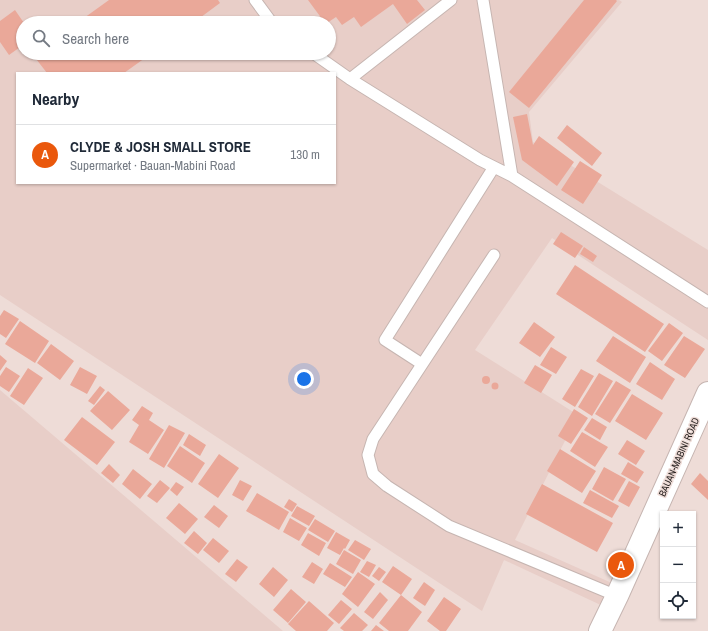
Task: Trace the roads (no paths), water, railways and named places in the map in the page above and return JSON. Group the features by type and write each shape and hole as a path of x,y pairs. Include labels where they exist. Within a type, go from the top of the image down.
{"main road":[{"name":"BAUAN-MABINI ROAD","path":"600,631 708,393"}],"lane":[{"path":"255,0 267,16"},
{"path":"350,79 451,0"},
{"path":"483,0 512,176"},
{"path":"323,60 350,79 480,160 512,176 708,302"},
{"path":"422,364 385,340 494,167"},
{"path":"494,255 374,438 368,455 373,474 387,486 449,526 617,596"}],"place":[{"name":"CLYDE & JOSH SMALL STORE","path":"621,565"}]}
